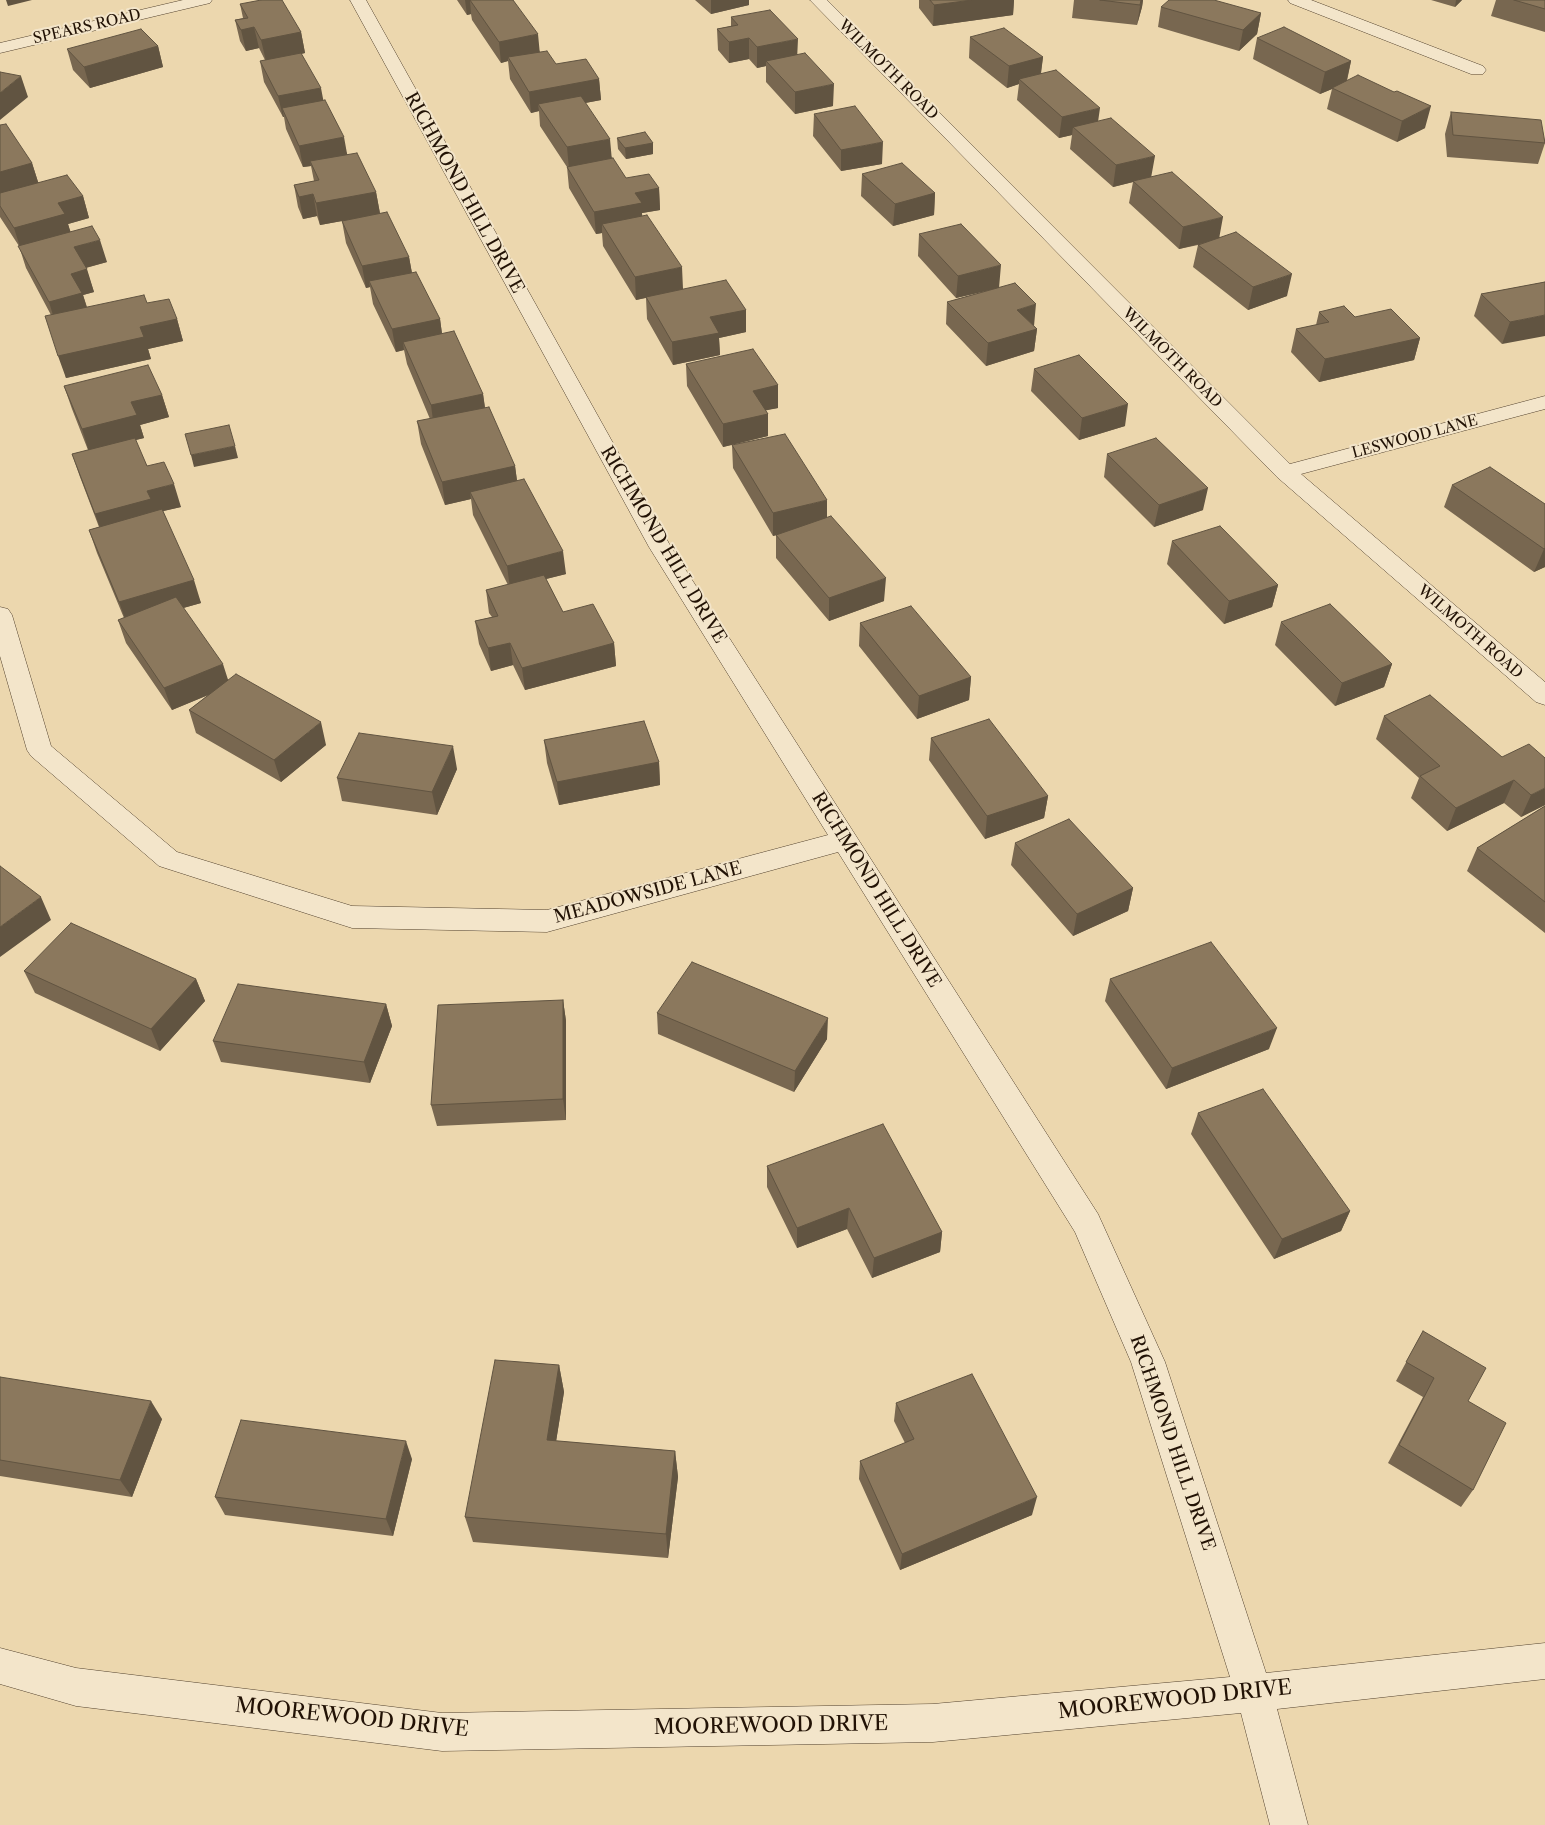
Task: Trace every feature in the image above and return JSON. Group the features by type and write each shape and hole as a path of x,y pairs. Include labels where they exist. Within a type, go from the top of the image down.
{"street":[{"name":"SPEARS ROAD","path":"0,48 204,0"},
{"name":"RICHMOND HILL DRIVE","path":"358,0 660,547 1087,1224 1148,1362 1254,1693 1289,1825"},
{"name":"WILMOTH ROAD","path":"818,0 1285,472 1545,696"},
{"path":"1296,0 1477,70"},
{"name":"LESWOOD LANE","path":"1285,472 1545,402"},
{"name":"MEADOWSIDE LANE","path":"0,614 40,750 168,859 352,917 547,920 844,840"},
{"name":"MOOREWOOD DRIVE","path":"0,1666 76,1687 442,1732 933,1723 1254,1693 1545,1661"}],"building":[{"path":"261,0 282,0 301,32 261,40 254,27 241,30 235,20 248,18 240,4"},
{"path":"470,0 513,0 538,34 499,42"},
{"path":"930,0 972,0 934,5"},
{"path":"1100,0 1141,0 1140,5"},
{"path":"1169,0 1214,0 1261,13 1243,30 1161,7"},
{"path":"1514,0 1545,0 1545,9"},
{"path":"770,10 798,39 757,47 749,38 729,42 717,29 738,25 731,17"},
{"path":"1284,27 1351,61 1325,72 1257,38"},
{"path":"1004,28 1043,57 1009,66 970,37"},
{"path":"141,29 158,46 84,67 67,49"},
{"path":"547,51 556,64 586,59 599,79 529,92 508,57"},
{"path":"301,53 321,88 278,96 260,61"},
{"path":"805,53 834,84 795,92 766,61"},
{"path":"1056,70 1100,108 1062,117 1019,79"},
{"path":"0,72 21,76 0,93"},
{"path":"1358,75 1394,92 1397,91 1431,106 1402,121 1332,88"},
{"path":"581,96 610,139 567,147 538,104"},
{"path":"325,100 344,137 299,146 282,108"},
{"path":"855,106 883,142 841,150 814,114"},
{"path":"1451,112 1541,120 1545,143 1453,135"},
{"path":"1111,118 1155,156 1116,165 1073,127"},
{"path":"6,124 32,163 0,172 0,125"},
{"path":"645,132 653,143 625,148 617,138"},
{"path":"357,153 376,192 316,203 313,194 299,197 294,185 319,180 310,161"},
{"path":"613,158 626,178 649,174 659,188 635,193 642,203 594,212 567,167"},
{"path":"902,163 935,193 895,204 862,174"},
{"path":"1172,172 1223,217 1183,227 1133,181"},
{"path":"67,175 83,196 58,203 65,214 14,228 0,206 0,193"},
{"path":"387,212 409,257 362,266 342,221"},
{"path":"647,215 682,267 635,277 602,224"},
{"path":"961,224 1001,265 958,276 919,234"},
{"path":"92,226 100,240 74,247 87,269 71,274 82,293 49,302 18,246"},
{"path":"1236,232 1292,274 1253,287 1198,245"},
{"path":"416,272 440,319 392,329 369,281"},
{"path":"726,280 746,310 710,317 719,333 672,342 646,297"},
{"path":"1545,282 1545,315 1510,322 1481,294"},
{"path":"1015,283 1036,304 1017,310 1037,329 988,343 947,302"},
{"path":"144,295 147,303 169,299 177,319 140,327 144,337 58,356 45,316"},
{"path":"1344,306 1355,317 1391,309 1420,338 1325,359 1296,329 1329,322 1319,312"},
{"path":"454,331 483,394 431,405 403,342"},
{"path":"753,349 778,385 753,391 768,414 723,424 686,364"},
{"path":"1079,355 1128,404 1082,418 1034,369"},
{"path":"148,365 162,395 131,402 137,415 82,429 64,386"},
{"path":"489,407 515,466 442,482 417,421"},
{"path":"229,425 235,446 191,455 185,434"},
{"path":"785,434 827,500 773,513 732,445"},
{"path":"135,438 147,466 164,462 174,484 147,491 151,499 95,514 72,454"},
{"path":"1156,438 1208,488 1159,505 1107,454"},
{"path":"1490,467 1545,504 1544,549 1452,485"},
{"path":"524,479 563,551 507,566 470,492"},
{"path":"162,509 194,580 119,602 89,530"},
{"path":"831,516 886,578 829,598 776,535"},
{"path":"1220,526 1278,585 1229,601 1172,541"},
{"path":"544,575 563,612 593,604 614,643 522,668 510,643 488,648 475,621 498,616 486,590"},
{"path":"176,597 223,664 164,688 118,620"},
{"path":"1330,604 1392,664 1342,683 1281,622"},
{"path":"911,606 971,677 919,696 860,623"},
{"path":"236,674 321,722 274,760 189,710"},
{"path":"1430,695 1502,757 1529,744 1545,758 1545,788 1531,795 1514,780 1456,808 1420,776 1440,766 1384,716"},
{"path":"989,719 1048,796 987,816 931,738"},
{"path":"644,721 659,762 557,782 544,740"},
{"path":"359,733 453,746 432,792 337,778"},
{"path":"1545,806 1545,902 1477,848"},
{"path":"1069,819 1133,888 1077,914 1015,843"},
{"path":"0,866 41,897 0,927"},
{"path":"71,923 196,979 151,1029 24,971"},
{"path":"1211,942 1277,1028 1172,1068 1110,979"},
{"path":"692,962 828,1018 795,1071 657,1013"},
{"path":"238,984 386,1004 364,1062 213,1041"},
{"path":"563,1000 563,1099 431,1105 438,1005"},
{"path":"1263,1089 1350,1211 1282,1239 1198,1113"},
{"path":"883,1124 942,1232 874,1258 849,1208 797,1228 767,1166"},
{"path":"1423,1331 1486,1368 1468,1401 1506,1423 1473,1490 1399,1445 1434,1378 1406,1362"},
{"path":"495,1360 559,1365 547,1440 675,1451 666,1534 465,1517"},
{"path":"972,1374 1037,1497 902,1554 860,1461 914,1439 896,1403"},
{"path":"0,1377 151,1401 120,1480 0,1460"},
{"path":"241,1420 406,1441 386,1519 215,1497"}]}
